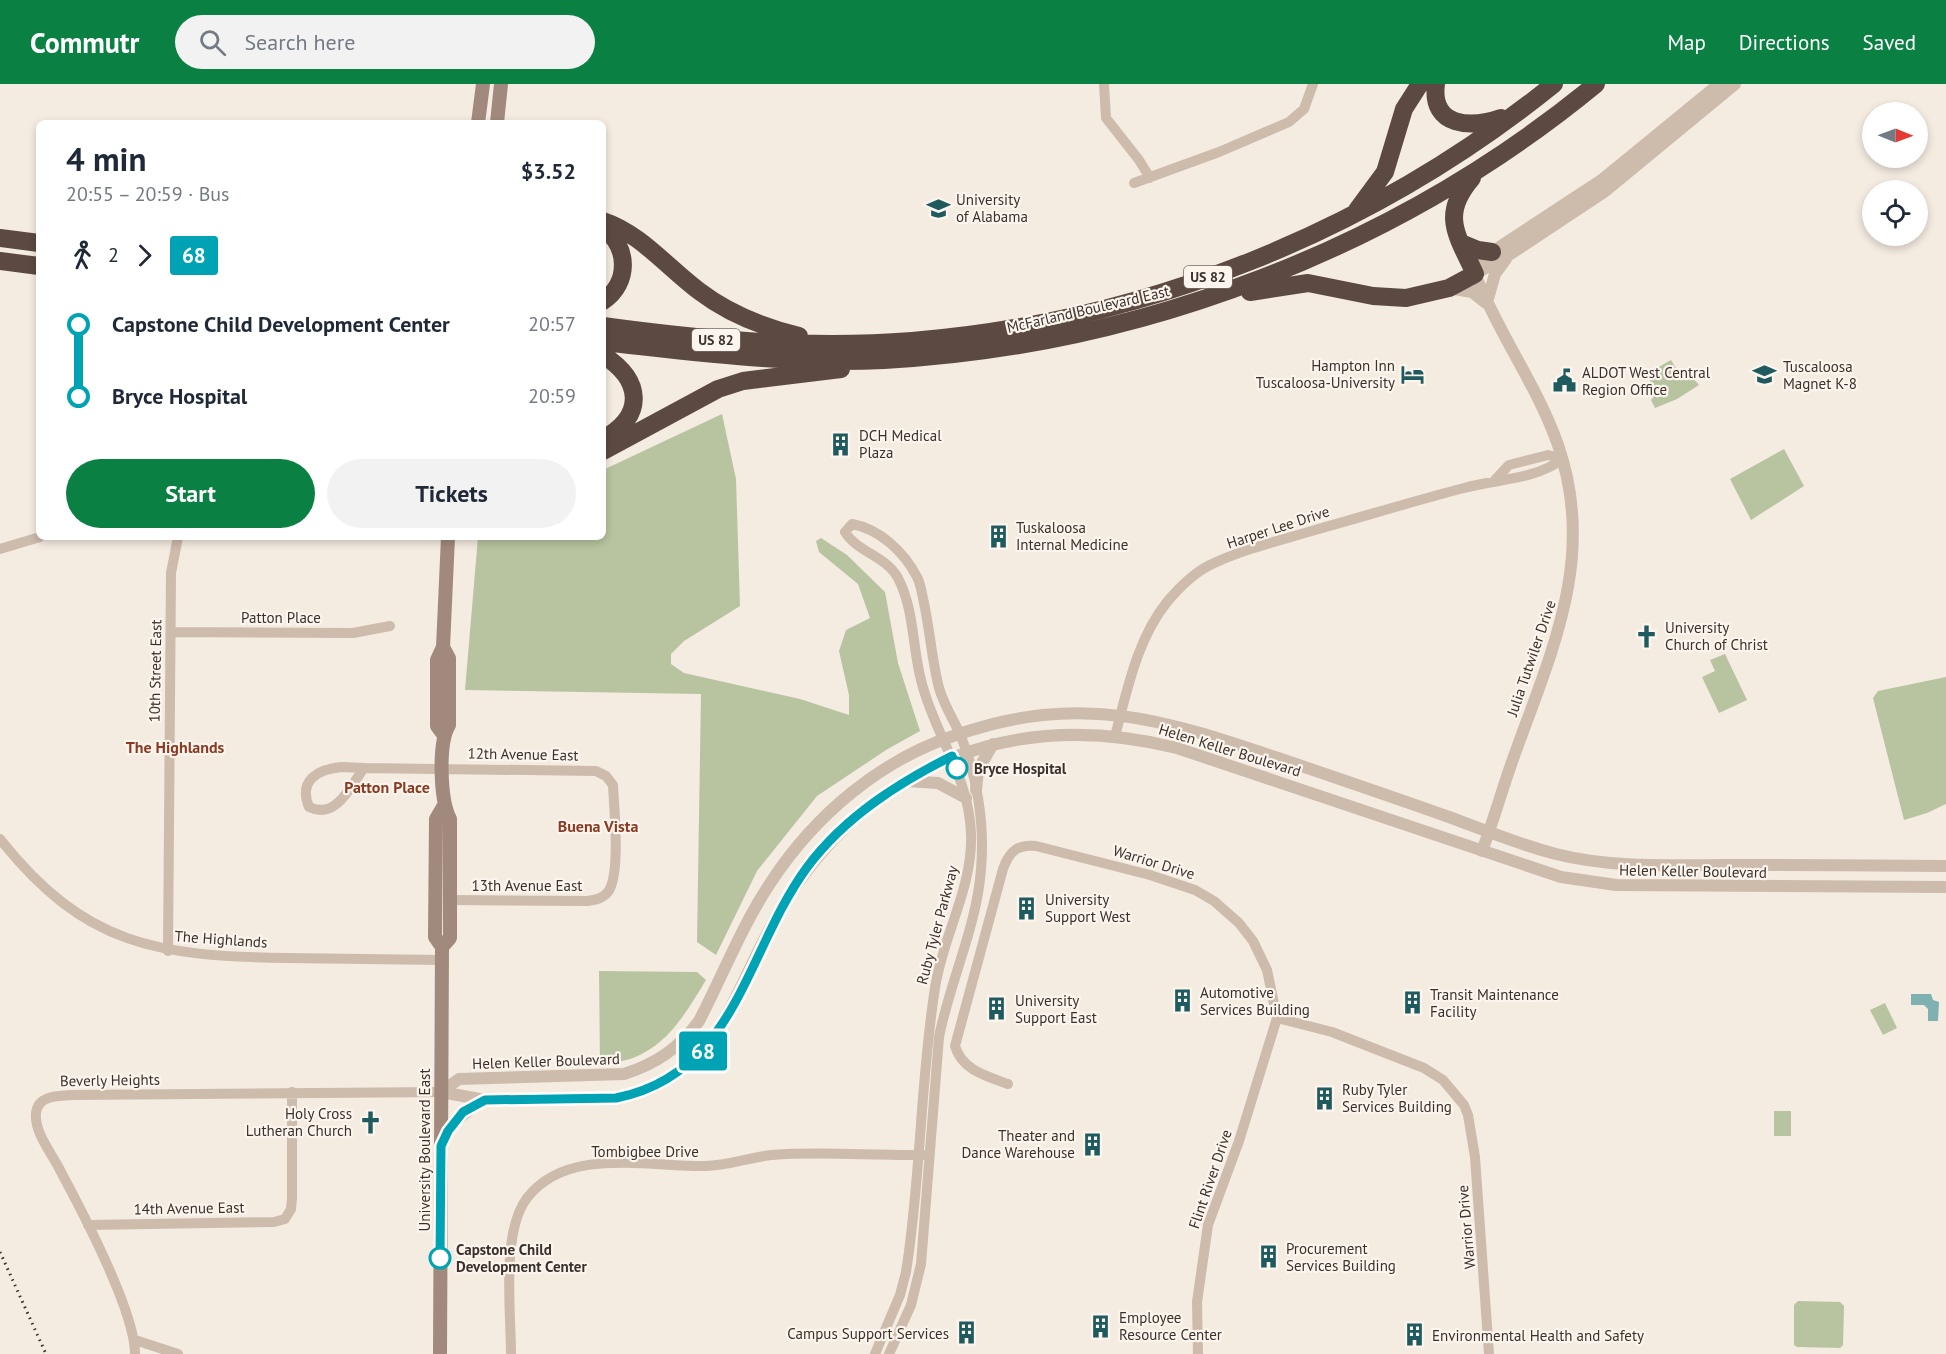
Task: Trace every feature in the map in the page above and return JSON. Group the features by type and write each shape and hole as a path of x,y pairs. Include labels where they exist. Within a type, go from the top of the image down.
{"highway":[{"path":"1352,216 1385,172 1404,109 1419,84"},
{"path":"1436,84 1438,105 1453,121 1475,126 1517,112"},
{"name":"McFarland Boulevard East","path":"606,326 719,340 830,343 910,341 992,333 1122,305 1244,263 1352,216 1467,149 1554,84"},
{"name":"McFarland Boulevard East","path":"606,342 708,354 882,360 1005,346 1134,319 1213,297 1358,237 1479,170 1553,120 1596,84"},
{"path":"1213,297 1308,283 1373,296 1406,298 1449,288 1475,274 1454,228 1454,205 1464,187 1479,170"},
{"path":"606,223 638,240 698,291 725,310 777,331 830,343"},
{"path":"606,231 619,246 623,267 616,288 606,298"},
{"path":"0,238 36,243"},
{"path":"1461,243 1478,250 1492,252"},
{"path":"0,261 36,266"},
{"path":"606,357 625,371 632,384 634,398 626,421 606,437"},
{"path":"606,450 692,401 735,383 839,370 882,360"}],"main road":[{"path":"478,120 483,84"},
{"path":"497,120 501,84"},
{"name":"University Boulevard East","path":"442,953 450,938 450,819 443,807 443,734 449,725 449,658 443,647 448,540"},
{"name":"University Boulevard East","path":"440,1354 442,953 435,937 435,819 443,807"}],"street":[{"path":"1104,84 1106,118 1150,178"},
{"path":"1134,183 1219,153 1298,116 1304,109 1313,84"},
{"path":"1475,274 1477,264 1492,252 1603,179 1719,84"},
{"path":"1475,274 1512,253 1604,192 1735,84"},
{"path":"1449,288 1472,292 1487,304 1495,274 1512,253"},
{"name":"Julia Tutwiler Drive","path":"1475,274 1487,304 1543,411 1563,459 1573,522 1573,557 1568,594 1560,626 1482,851"},
{"name":"Harper Lee Drive","path":"1495,480 1509,465 1548,455 1563,459"},
{"name":"Harper Lee Drive","path":"1115,736 1139,652 1152,624 1167,602 1190,578 1207,567 1259,546 1495,480 1549,470 1563,459"},
{"name":"Ruby Tyler Parkway","path":"874,1354 900,1295 906,1272 927,1044 935,987 968,874 971,794 965,752 937,678 918,578 900,552 873,530 852,524 845,532 851,542 874,553 897,575 908,603 921,683 942,739 952,756 971,794 981,816 981,869 939,1037 921,1264 911,1305 890,1354"},
{"path":"0,549 36,538"},
{"name":"10th Street East","path":"168,951 171,573 177,540"},
{"path":"908,603 923,600"},
{"name":"Patton Place","path":"171,632 353,633 390,626"},
{"path":"921,683 937,678"},
{"name":"Helen Keller Boulevard","path":"441,1092 459,1079 624,1074 643,1068 663,1057 689,1035 699,1021 770,884 803,839 842,799 891,765 942,739 1020,717 1075,712 1121,715 1187,728 1555,854 1617,864 1946,866"},
{"name":"Helen Keller Boulevard","path":"441,1092 485,1100 616,1098 651,1088 688,1066 719,1031 779,911 809,865 846,825 905,781 952,756 993,744 1052,736 1115,736 1177,748 1561,877 1616,885 1946,887"},
{"path":"905,781 938,783 971,794 978,770 993,744"},
{"name":"12th Avenue East","path":"364,768 339,803 319,811 309,807 305,797 306,786 312,776 331,768 364,768 443,768 564,769 596,771 603,774 613,785 614,873 612,884 602,897"},
{"name":"The Highlands","path":"0,839 35,880 78,913 129,940 168,951 217,957 442,953"},
{"name":"Warrior Drive","path":"1008,1084 967,1066 958,1056 955,1046 1003,869 1014,850 1024,845 1077,856 1174,881 1195,890 1223,908 1252,941 1263,960 1273,992 1277,1018 1332,1032 1424,1068 1451,1088 1464,1105 1475,1157 1489,1354"},
{"name":"13th Avenue East","path":"450,900 587,901 602,897"},
{"name":"Flint River Drive","path":"1198,1354 1197,1302 1208,1225 1239,1141 1277,1018"},
{"name":"14th Avenue East","path":"88,1225 274,1222 285,1219 292,1198 292,1092"},
{"name":"Beverly Heights","path":"135,1340 88,1225 41,1134 36,1112 41,1101 51,1096 73,1095 441,1092"},
{"path":"441,1146 448,1131 463,1112 485,1100"},
{"name":"Tombigbee Drive","path":"511,1354 511,1239 517,1216 537,1187 562,1172 588,1166 628,1163 706,1166 773,1155 931,1155"},
{"path":"135,1354 135,1340 178,1354"}],"green space":[{"path":"1671,360 1682,378 1694,379 1699,385 1677,399 1655,408 1651,400 1657,392 1646,374"},
{"path":"722,414 736,479 740,606 684,641 671,654 671,664 684,673 800,699 849,715 849,695 839,651 846,630 870,618 858,584 819,552 816,541 821,538 847,555 885,592 898,663 920,731 886,750 817,796 757,871 716,955 697,942 701,694 465,690 478,540 606,540 606,469"},
{"path":"1784,449 1804,486 1751,520 1730,479"},
{"path":"1725,654 1747,700 1719,713 1702,677 1715,671 1710,660"},
{"path":"1946,677 1946,804 1904,820 1873,698 1878,691"},
{"path":"599,971 697,972 706,980 676,1025 657,1044 633,1058 600,1064"},
{"path":"1885,1003 1897,1028 1883,1035 1870,1010"},
{"path":"1774,1111 1791,1111 1791,1136 1774,1136"},
{"path":"1798,1301 1840,1302 1844,1306 1843,1345 1840,1348 1797,1347 1794,1345 1794,1305"}],"water":[{"path":"1911,994 1931,994 1933,1000 1939,1002 1938,1021 1928,1021 1928,1009 1924,1005 1911,1005"}],"railway":[{"path":"0,1252 46,1354"}],"bus line":[{"name":"68","path":"440,1258 441,1146 448,1131 463,1112 485,1100 616,1098 651,1088 688,1066 719,1031 779,911 809,865 846,825 890,790 952,756 957,768"}],"place":[{"name":"University of Alabama","path":"938,208"},
{"name":"Hampton Inn Tuscaloosa-University","path":"1413,374"},
{"name":"Tuscaloosa Magnet K-8","path":"1765,375"},
{"name":"ALDOT West Central Region Office","path":"1564,381"},
{"name":"DCH Medical Plaza","path":"841,444"},
{"name":"Tuskaloosa Internal Medicine","path":"998,536"},
{"name":"University Church of Christ","path":"1647,636"},
{"name":"Bryce Hospital","path":"957,768"},
{"name":"University Support West","path":"1027,908"},
{"name":"Automotive Services Building","path":"1182,1001"},
{"name":"Transit Maintenance Facility","path":"1412,1003"},
{"name":"University Support East","path":"997,1009"},
{"name":"Ruby Tyler Services Building","path":"1324,1098"},
{"name":"Holy Cross Lutheran Church","path":"370,1122"},
{"name":"Theater and Dance Warehouse","path":"1093,1144"},
{"name":"Procurement Services Building","path":"1268,1257"},
{"name":"Capstone Child Development Center","path":"440,1258"},
{"name":"Employee Resource Center","path":"1101,1326"},
{"name":"Campus Support Services","path":"967,1333"},
{"name":"Environmental Health and Safety","path":"1414,1335"}],"district":[{"name":"The Highlands","path":"175,747"},
{"name":"Patton Place","path":"387,787"},
{"name":"Buena Vista","path":"598,826"}]}
